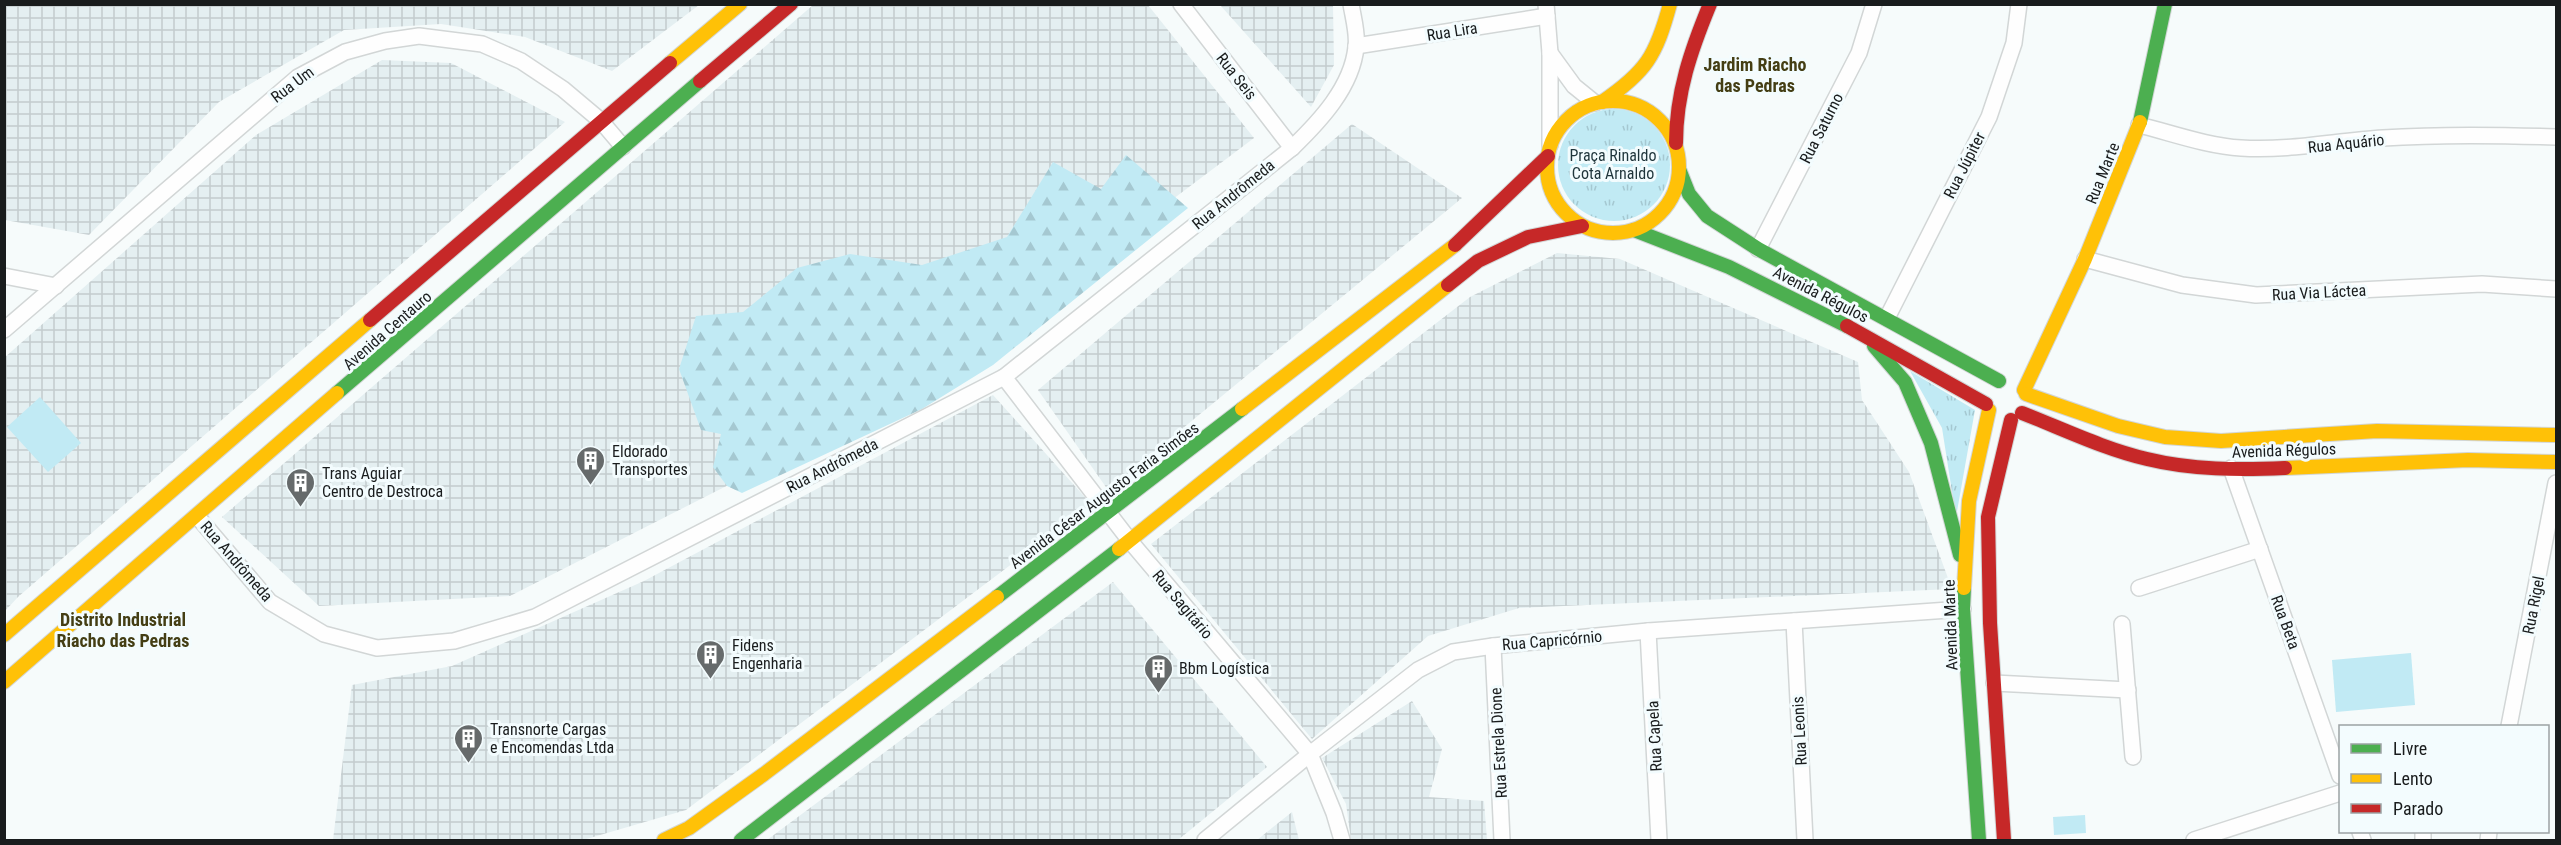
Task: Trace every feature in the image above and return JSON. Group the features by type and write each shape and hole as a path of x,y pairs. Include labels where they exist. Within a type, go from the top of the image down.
{"street":[{"name":"Avenida Centauro","path":"4,635 740,4"},
{"path":"767,4 777,17"},
{"name":"Avenida Centauro","path":"4,682 791,4"},
{"name":"Rua Seis","path":"1182,4 1292,147"},
{"name":"Rua Andrômeda","path":"197,516 270,602 324,634 377,648 454,641 535,617 1004,376 1292,147 1321,120 1345,83 1356,46 1351,4"},
{"path":"1549,150 1561,126 1576,112 1599,103 1635,79 1646,64 1663,29 1670,4"},
{"path":"1546,10 1550,53 1547,177 1553,196 1566,213 1582,226 1599,232 1617,233 1634,230 1652,220 1666,207 1675,189 1679,169 1674,117 1678,93 1686,63 1710,4"},
{"name":"Rua Saturno","path":"1758,249 1859,53 1874,4"},
{"name":"Rua Júpiter","path":"1887,318 1989,117 2014,43 2019,4"},
{"name":"Rua Marte","path":"2016,387 2043,345 2085,259 2139,125 2165,4"},
{"name":"Rua Lira","path":"1356,46 1546,10"},
{"name":"Rua Um","path":"4,330 298,77 345,52 419,36 482,44 521,62 563,89 601,122 623,147"},
{"path":"1550,53 1574,86 1599,103 1630,104 1655,116 1668,130 1676,146"},
{"name":"Rua Aquário","path":"2139,125 2239,148 2283,149 2382,138 2493,134 2556,138"},
{"name":"Avenida César Augusto Faria Simões","path":"664,840 689,828 764,774 1108,513 1461,240 1549,150"},
{"name":"Avenida Régulos","path":"1679,169 1689,194 1707,216 1758,249 2016,387 2118,426 2165,437 2210,440 2377,431 2556,435"},
{"path":"741,840 1130,542 1478,261 1528,237 1582,226"},
{"name":"Avenida Régulos","path":"1634,230 1668,240 1715,259 1864,334 1987,407"},
{"name":"Rua Via Láctea","path":"2085,259 2182,285 2256,295 2482,284 2556,289"},
{"path":"4,276 56,286"},
{"path":"1864,334 1905,382 1931,443 1965,574"},
{"name":"Rua Sagitário","path":"1004,376 1130,542 1310,754 1334,813 1342,840"},
{"path":"2004,840 1990,623 1988,517 2016,417 2027,401 2016,387 1989,390 1987,407 1998,418 2016,417"},
{"name":"Avenida Marte","path":"1979,840 1963,609 1969,501 1987,407"},
{"name":"Avenida Régulos","path":"2016,417 2147,459 2231,468 2442,459 2556,462"},
{"name":"Rua Beta","path":"2231,468 2339,773"},
{"name":"Rua Rigel","path":"2509,725 2556,483"},
{"path":"2139,588 2260,549"},
{"name":"Rua Capricórnio","path":"1205,840 1418,670 1453,652 1648,631 1963,609"},
{"name":"Rua Leonis","path":"1794,621 1805,840"},
{"path":"2122,624 2133,757"},
{"name":"Rua Capela","path":"1648,631 1659,840"},
{"name":"Rua Estrela Dione","path":"1493,646 1503,840"},
{"path":"1969,685 1994,683 2128,690"},
{"path":"2194,840 2339,793"}],"shaded area":[{"path":"4,5 699,5 612,71 525,37 441,24 344,30 219,102 89,235 5,220"},
{"path":"813,5 1148,5 1254,138 929,383 510,596 319,606 222,517"},
{"path":"1220,5 1333,5 1334,65 1311,107"},
{"path":"382,60 451,63 565,122 18,597 5,611 4,358 256,135"},
{"path":"1352,124 1462,198 1108,490 1038,390"},
{"path":"1557,253 1620,259 1858,362 1862,400 1909,472 1952,589 1519,608 1428,636 1312,739 1151,544 1470,297"},
{"path":"993,395 1091,504 686,810 583,840 333,840 352,685 452,666 644,581"},
{"path":"1113,582 1267,767 1178,840 767,840"},
{"path":"1412,701 1442,749 1429,797 1484,801 1487,840 1351,840 1346,804 1322,758"},
{"path":"1292,812 1299,840 1257,840"}],"green space":[{"name":"Praça Rinaldo Cota Arnaldo","path":"1614,109 1635,113 1654,125 1666,144 1670,165 1666,186 1654,205 1635,217 1614,221 1593,217 1574,205 1562,186 1558,165 1562,144 1574,125 1593,113"},
{"path":"1126,155 1188,208 993,365 922,409 742,493 727,486 713,467 721,434 701,430 679,369 696,316 743,312 797,268 850,254 922,265 1007,237 1053,162 1101,189"},
{"path":"1910,371 1975,410 1956,517 1942,428"},
{"path":"40,397 81,443 48,472 7,427"},
{"path":"2411,653 2415,705 2336,712 2332,660"},
{"path":"2085,815 2086,833 2054,835 2053,817"}],"traffic: fast":[{"path":"2140,122 2165,4"},
{"path":"337,393 700,81"},
{"path":"1679,169 1689,194 1707,216 1758,249 1999,381"},
{"path":"1634,230 1729,267 1847,326"},
{"path":"1874,346 1905,382 1931,443 1960,555"},
{"path":"997,597 1242,409"},
{"path":"741,840 1119,549"},
{"path":"1964,588 1963,609 1979,840"}],"traffic: slow":[{"path":"670,63 740,4"},
{"path":"1602,102 1639,72 1647,61 1660,37 1670,4"},
{"path":"1613,101 1638,106 1650,112 1668,130 1674,142 1679,167 1674,192 1668,204 1650,222 1638,228 1613,233 1588,228 1576,222 1558,204 1552,192 1547,167 1552,142 1558,130 1576,112 1588,106 1613,101"},
{"path":"2024,390 2085,259 2140,122"},
{"path":"1242,409 1455,245"},
{"path":"1119,549 1448,285"},
{"path":"4,635 370,320"},
{"path":"4,682 337,393"},
{"path":"2026,394 2118,426 2165,437 2221,441 2377,431 2556,435"},
{"path":"1964,588 1969,501 1989,410"},
{"path":"2285,468 2468,460 2556,462"},
{"path":"664,840 689,828 764,774 997,597"}],"traffic: jam":[{"path":"700,81 791,4"},
{"path":"1676,143 1679,107 1686,72 1710,4"},
{"path":"370,320 670,63"},
{"path":"1455,245 1548,156"},
{"path":"1448,285 1478,261 1528,237 1582,226"},
{"path":"1847,326 1986,404"},
{"path":"2022,413 2115,450 2164,463 2216,468 2285,468"},
{"path":"2004,840 1990,623 1988,517 2011,420"}],"place":[{"name":"Eldorado Transportes","path":"591,486"},
{"name":"Trans Aguiar Centro de Destroca","path":"301,508"},
{"name":"Fidens Engenharia","path":"711,680"},
{"name":"Bbm Logística","path":"1158,694"},
{"name":"Transnorte Cargas e Encomendas Ltda","path":"469,764"}],"district":[{"name":"Jardim Riacho das Pedras","path":"1755,76"},
{"name":"Distrito Industrial Riacho das Pedras","path":"123,630"}]}
